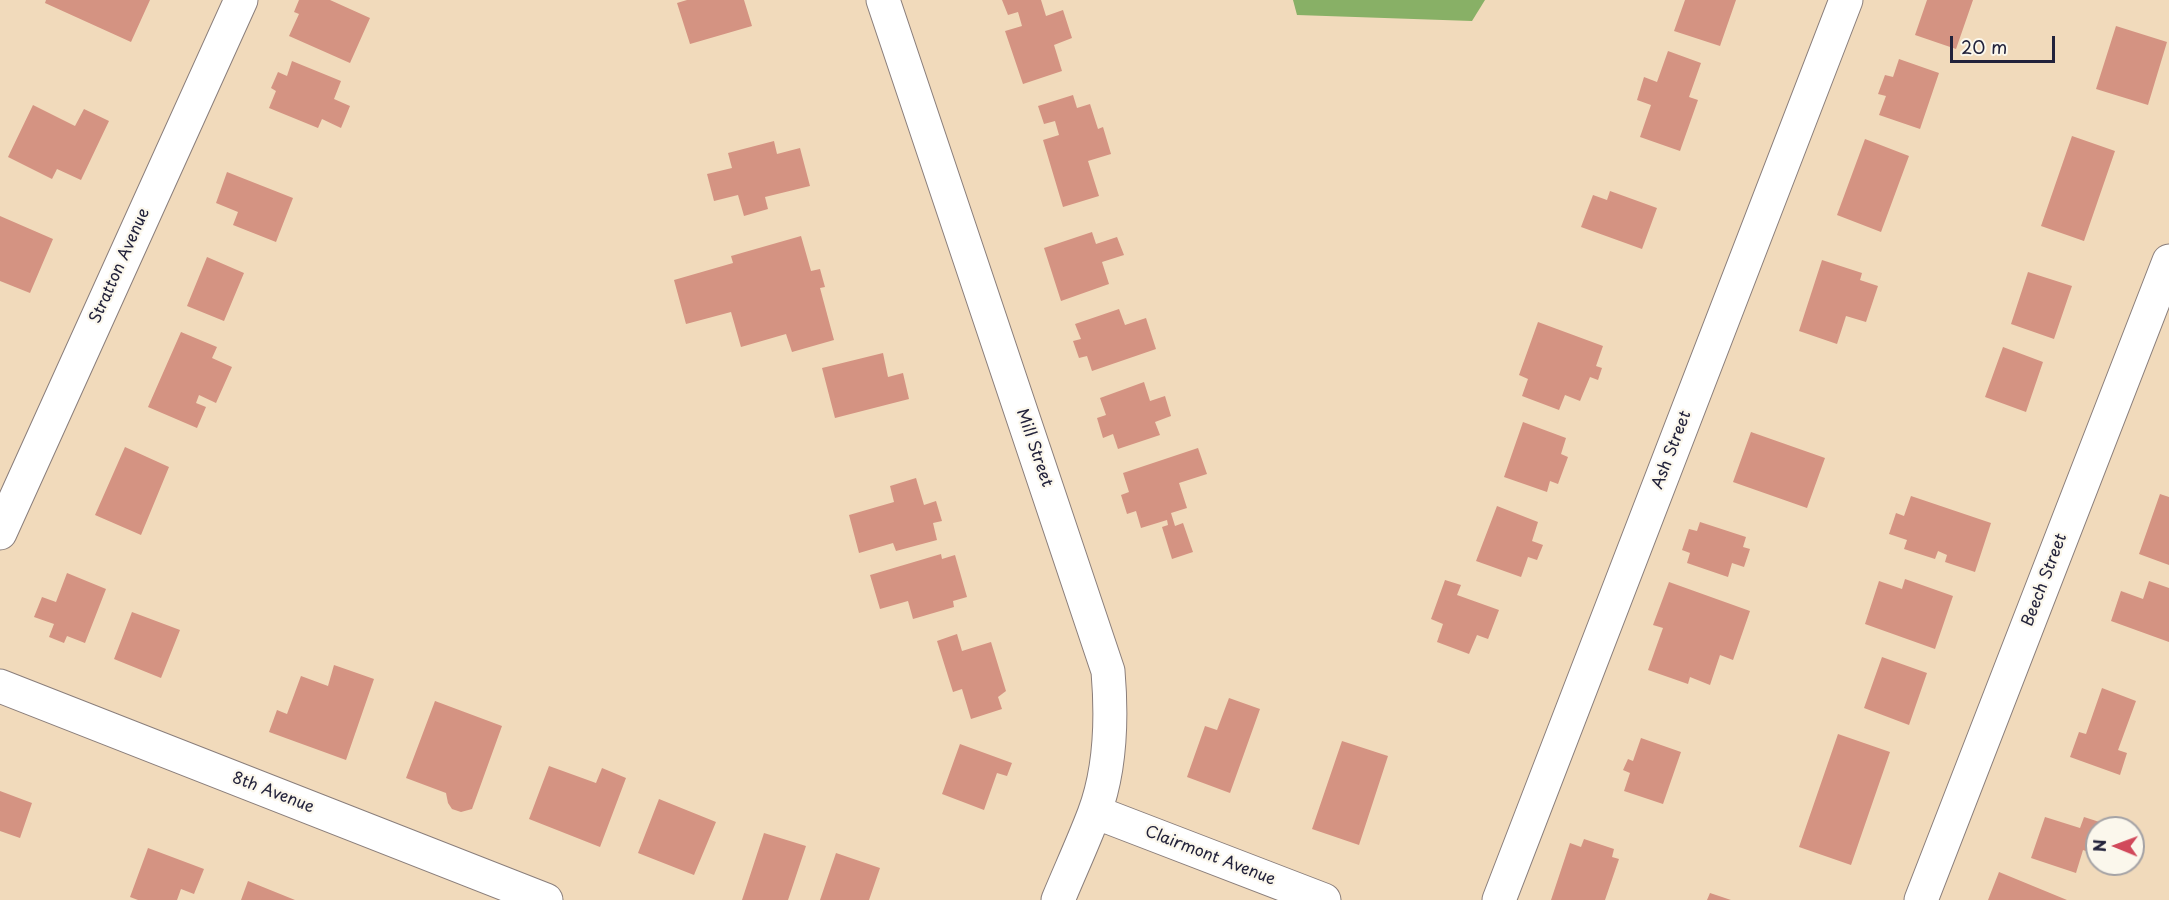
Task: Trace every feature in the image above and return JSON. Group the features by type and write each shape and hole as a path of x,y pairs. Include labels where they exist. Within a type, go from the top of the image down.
{"street":[{"name":"Stratton Avenue","path":"0,533 241,0"},
{"name":"Mill Street","path":"883,0 1108,671 1112,709 1108,758 1095,812 1058,900"},
{"name":"Ash Street","path":"1499,900 1845,0"},
{"name":"Beech Street","path":"1921,900 2169,261"},
{"name":"8th Avenue","path":"0,686 546,900"},
{"name":"Clairmont Avenue","path":"1095,812 1324,900"}],"green space":[{"path":"1293,0 1485,0 1472,21 1297,15"}],"building":[{"path":"46,0 150,0 131,42 45,3"},
{"path":"299,0 330,0 370,18 350,63 289,36 299,14 294,12"},
{"path":"687,0 744,0 752,26 690,44 677,3"},
{"path":"1002,0 1041,0 1046,16 1063,10 1072,38 1054,45 1062,71 1023,84 1005,31 1022,26 1018,12 1008,15"},
{"path":"1685,0 1736,0 1720,46 1674,31"},
{"path":"1927,0 1973,0 1956,49 1915,35"},
{"path":"2116,26 2167,42 2148,105 2096,89"},
{"path":"1668,51 1701,63 1689,97 1698,100 1680,151 1640,137 1651,105 1637,100 1644,77 1657,82"},
{"path":"1899,59 1939,73 1920,129 1879,115 1886,96 1878,94 1885,75 1893,77"},
{"path":"292,61 341,81 334,99 350,106 341,128 322,119 318,128 269,108 276,91 271,88 278,72 287,76"},
{"path":"1073,95 1077,108 1090,104 1098,129 1103,127 1111,154 1088,161 1099,196 1063,207 1043,140 1059,135 1055,121 1044,124 1038,106"},
{"path":"33,105 75,126 84,109 109,121 81,180 57,169 52,179 8,157"},
{"path":"2072,136 2115,151 2084,241 2041,226"},
{"path":"1865,139 1909,156 1881,232 1837,215"},
{"path":"774,141 777,154 800,148 810,186 765,197 768,209 744,216 738,195 714,201 707,174 732,168 728,153"},
{"path":"227,172 293,198 276,242 233,225 238,212 216,203"},
{"path":"1610,191 1657,208 1642,249 1581,227 1593,195 1607,200"},
{"path":"0,216 53,239 30,293 0,281"},
{"path":"1092,232 1096,244 1117,237 1124,255 1102,262 1109,284 1061,301 1044,248"},
{"path":"801,236 811,271 820,269 825,287 820,288 834,340 792,352 786,334 741,347 731,312 686,324 674,280 733,263 731,256"},
{"path":"207,257 244,273 224,321 187,306"},
{"path":"1822,260 1862,273 1860,280 1878,286 1866,322 1846,316 1837,344 1799,331"},
{"path":"2028,272 2072,286 2054,339 2011,324"},
{"path":"1119,309 1125,325 1146,318 1156,349 1092,371 1087,356 1079,358 1073,341 1081,339 1075,324"},
{"path":"1538,322 1603,346 1596,366 1602,368 1598,380 1590,377 1580,401 1565,395 1559,410 1522,396 1528,379 1519,375"},
{"path":"181,332 217,347 212,358 232,367 216,403 199,395 196,403 206,407 197,428 148,407"},
{"path":"2003,347 2043,362 2026,412 1985,397"},
{"path":"883,353 888,377 903,373 909,399 835,418 822,368"},
{"path":"1144,382 1150,401 1165,396 1171,416 1155,422 1160,435 1118,449 1113,434 1103,438 1097,418 1106,415 1100,398"},
{"path":"1523,422 1566,438 1561,454 1568,457 1558,484 1550,481 1547,492 1504,477"},
{"path":"1751,432 1825,458 1807,508 1733,482"},
{"path":"125,447 169,467 141,535 95,515"},
{"path":"1198,448 1207,474 1179,483 1187,508 1171,513 1175,526 1183,523 1193,552 1172,559 1162,527 1168,525 1167,520 1141,528 1136,511 1127,514 1121,495 1129,492 1123,473"},
{"path":"916,478 924,505 936,501 942,521 933,523 937,540 896,551 893,543 859,553 849,515 894,502 890,486"},
{"path":"2160,494 2169,497 2169,565 2139,554"},
{"path":"1911,496 1991,523 1975,572 1945,562 1947,555 1938,551 1935,559 1904,549 1907,540 1889,534 1896,513 1904,516"},
{"path":"1497,506 1538,522 1532,541 1543,545 1537,560 1528,557 1521,577 1476,561"},
{"path":"1700,522 1746,537 1743,547 1750,549 1744,567 1732,563 1728,577 1687,563 1690,553 1682,550 1689,529 1697,531"},
{"path":"941,554 942,559 955,555 967,597 953,601 954,607 913,619 908,601 880,609 870,575"},
{"path":"67,573 106,589 85,643 67,636 64,643 49,637 54,624 34,617 42,597 56,602"},
{"path":"1905,579 1953,596 1935,649 1865,624 1879,581 1902,589"},
{"path":"1445,580 1461,585 1457,595 1499,610 1488,639 1477,635 1469,654 1437,642 1443,624 1431,619"},
{"path":"2149,581 2169,588 2169,642 2111,621 2121,591 2143,599"},
{"path":"1669,582 1750,611 1733,660 1720,655 1710,685 1690,677 1688,684 1648,670 1663,628 1653,625"},
{"path":"132,612 180,630 161,678 114,659"},
{"path":"957,634 962,651 991,642 1006,691 998,697 1002,709 971,719 962,689 953,692 937,641"},
{"path":"1882,657 1927,673 1909,725 1864,708"},
{"path":"334,665 374,679 346,760 269,732 277,710 287,714 301,676 328,686"},
{"path":"2102,688 2136,701 2118,750 2127,753 2120,775 2070,757 2079,732 2086,734"},
{"path":"1229,698 1260,709 1230,793 1187,777 1205,726 1217,730"},
{"path":"435,701 502,726 472,809 461,812 452,809 446,793 406,778"},
{"path":"1838,734 1890,752 1851,865 1799,847"},
{"path":"1641,738 1681,752 1663,804 1624,791 1630,773 1623,770 1628,759 1633,761"},
{"path":"1342,741 1388,756 1359,845 1312,829"},
{"path":"960,744 1012,763 1007,776 997,773 984,810 942,794"},
{"path":"549,766 596,783 602,768 626,778 600,847 529,819"},
{"path":"0,791 32,803 20,838 0,831"},
{"path":"659,799 716,822 694,875 638,853"},
{"path":"2045,817 2080,828 2085,817 2085,851 2083,850 2076,873 2031,858"},
{"path":"764,833 806,846 788,900 742,900"},
{"path":"1584,839 1614,849 1612,857 1619,859 1605,900 1551,900 1570,843 1581,847"},
{"path":"148,848 204,869 194,894 181,889 177,900 138,900 130,897"},
{"path":"836,853 880,868 869,900 820,900"},
{"path":"1999,872 2067,900 1988,900"},
{"path":"248,881 295,900 241,900"},
{"path":"1710,893 1731,900 1707,900"}]}
